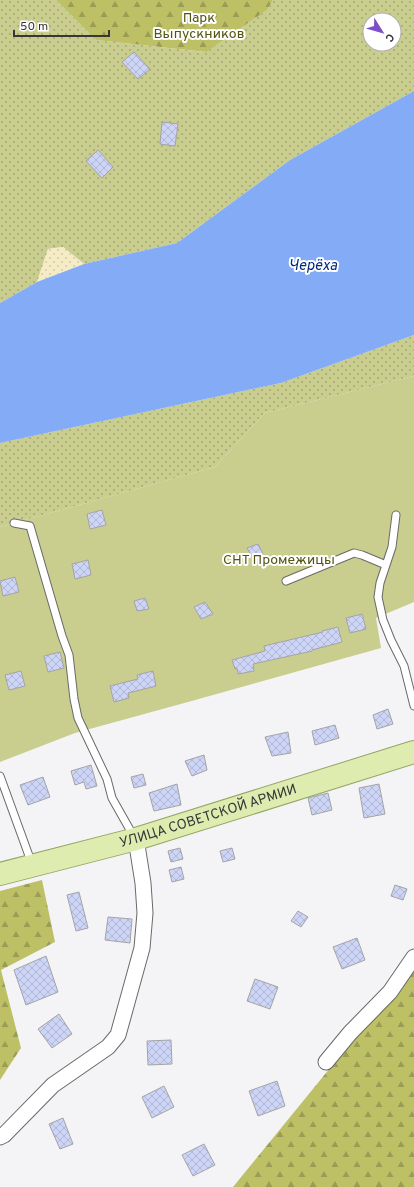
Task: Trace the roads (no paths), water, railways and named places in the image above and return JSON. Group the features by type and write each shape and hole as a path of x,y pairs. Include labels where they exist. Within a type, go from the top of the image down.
{"main road":[{"name":"УЛИЦА СОВЕТСКОЙ АРМИИ","path":"0,874 136,839 414,752"}],"street":[{"path":"0,1137 4,1135 53,1085 108,1047 118,1035 142,948 145,913 143,883 136,839"},
{"path":"326,1062 350,1033 390,992 414,957"}],"lane":[{"path":"396,515 392,547 380,584 378,597 383,620 404,666 414,706"},
{"path":"14,523 30,526 62,636 69,655 74,699 78,718 107,779 112,798 136,839"},
{"path":"286,581 354,553 386,565"},
{"path":"0,776 32,866"}],"water":[{"name":"Черёха","path":"414,91 414,335 281,383 0,443 0,303 37,282 84,264 177,243 290,160"}],"park label":[{"name":"Парк Выпускников","path":"199,26"},
{"name":"СНТ Промежицы","path":"279,560"}]}
